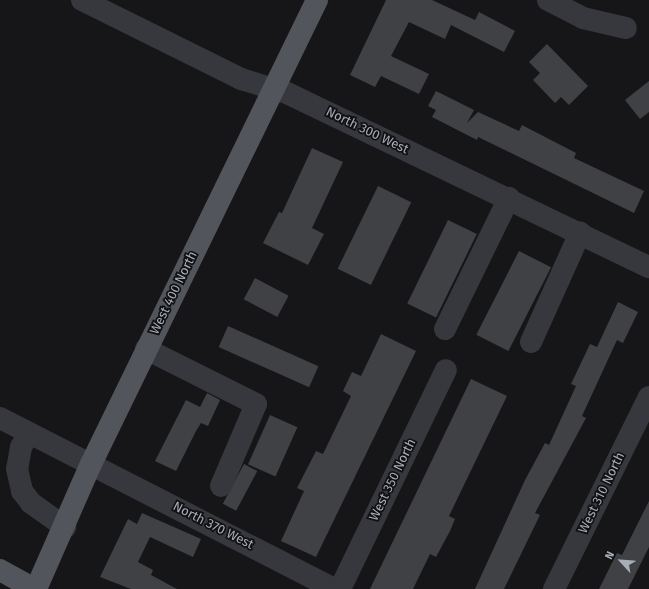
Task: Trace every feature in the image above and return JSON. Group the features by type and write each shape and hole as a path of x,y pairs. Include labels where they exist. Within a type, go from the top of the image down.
{"main road":[{"name":"West 400 North","path":"35,589 65,527 91,464 146,349 317,0"},
{"path":"0,570 35,589"}],"street":[{"name":"North 300 West","path":"82,0 241,79 274,88 509,198 649,267"},
{"path":"548,0 583,18 626,28"},
{"path":"445,329 509,198"},
{"path":"531,342 580,233"},
{"path":"146,349 256,404 221,486"},
{"name":"West 350 North","path":"340,589 446,370"},
{"name":"West 310 North","path":"554,589 649,397"},
{"name":"North 370 West","path":"0,418 334,589"},
{"path":"29,434 21,447 17,469 22,491 31,503 65,527"}],"building":[{"path":"386,0 432,0 475,20 479,12 515,31 504,52 451,25 445,39 409,22 391,56 429,74 419,94 381,76 375,87 350,75"},
{"path":"547,44 588,86 569,105 561,97 555,103 533,80 540,73 529,62"},
{"path":"649,81 649,112 640,119 625,100"},
{"path":"436,91 474,110 467,123 478,112 519,131 522,125 576,153 574,158 644,191 634,213 478,137 477,140 432,117 436,110 428,106"},
{"path":"312,148 343,162 312,228 324,234 308,265 263,243 279,212 282,213"},
{"path":"378,186 411,202 371,285 338,269"},
{"path":"448,220 477,234 436,318 407,304"},
{"path":"519,251 551,267 508,351 476,335"},
{"path":"255,278 289,296 277,317 244,299"},
{"path":"618,302 638,312 623,343 617,340 582,416 586,418 535,513 540,515 504,589 475,589 525,480 545,443 549,445 576,386 571,384 590,344 597,347"},
{"path":"228,326 318,366 309,387 219,347"},
{"path":"381,334 416,351 316,557 281,541 304,491 297,488 316,451 323,454 351,396 343,391 352,372 361,376"},
{"path":"471,379 507,396 449,516 455,519 450,531 436,557 430,554 413,589 370,589"},
{"path":"207,393 220,400 208,426 201,423 196,431 176,471 155,461 186,400 200,407"},
{"path":"270,415 297,427 275,477 248,464"},
{"path":"244,464 257,471 236,511 223,504"},
{"path":"649,501 649,547 628,589 599,589 617,553 622,555"},
{"path":"142,513 201,539 193,557 150,537 138,562 153,570 151,575 177,589 131,589 100,577 128,519 137,524"}]}
